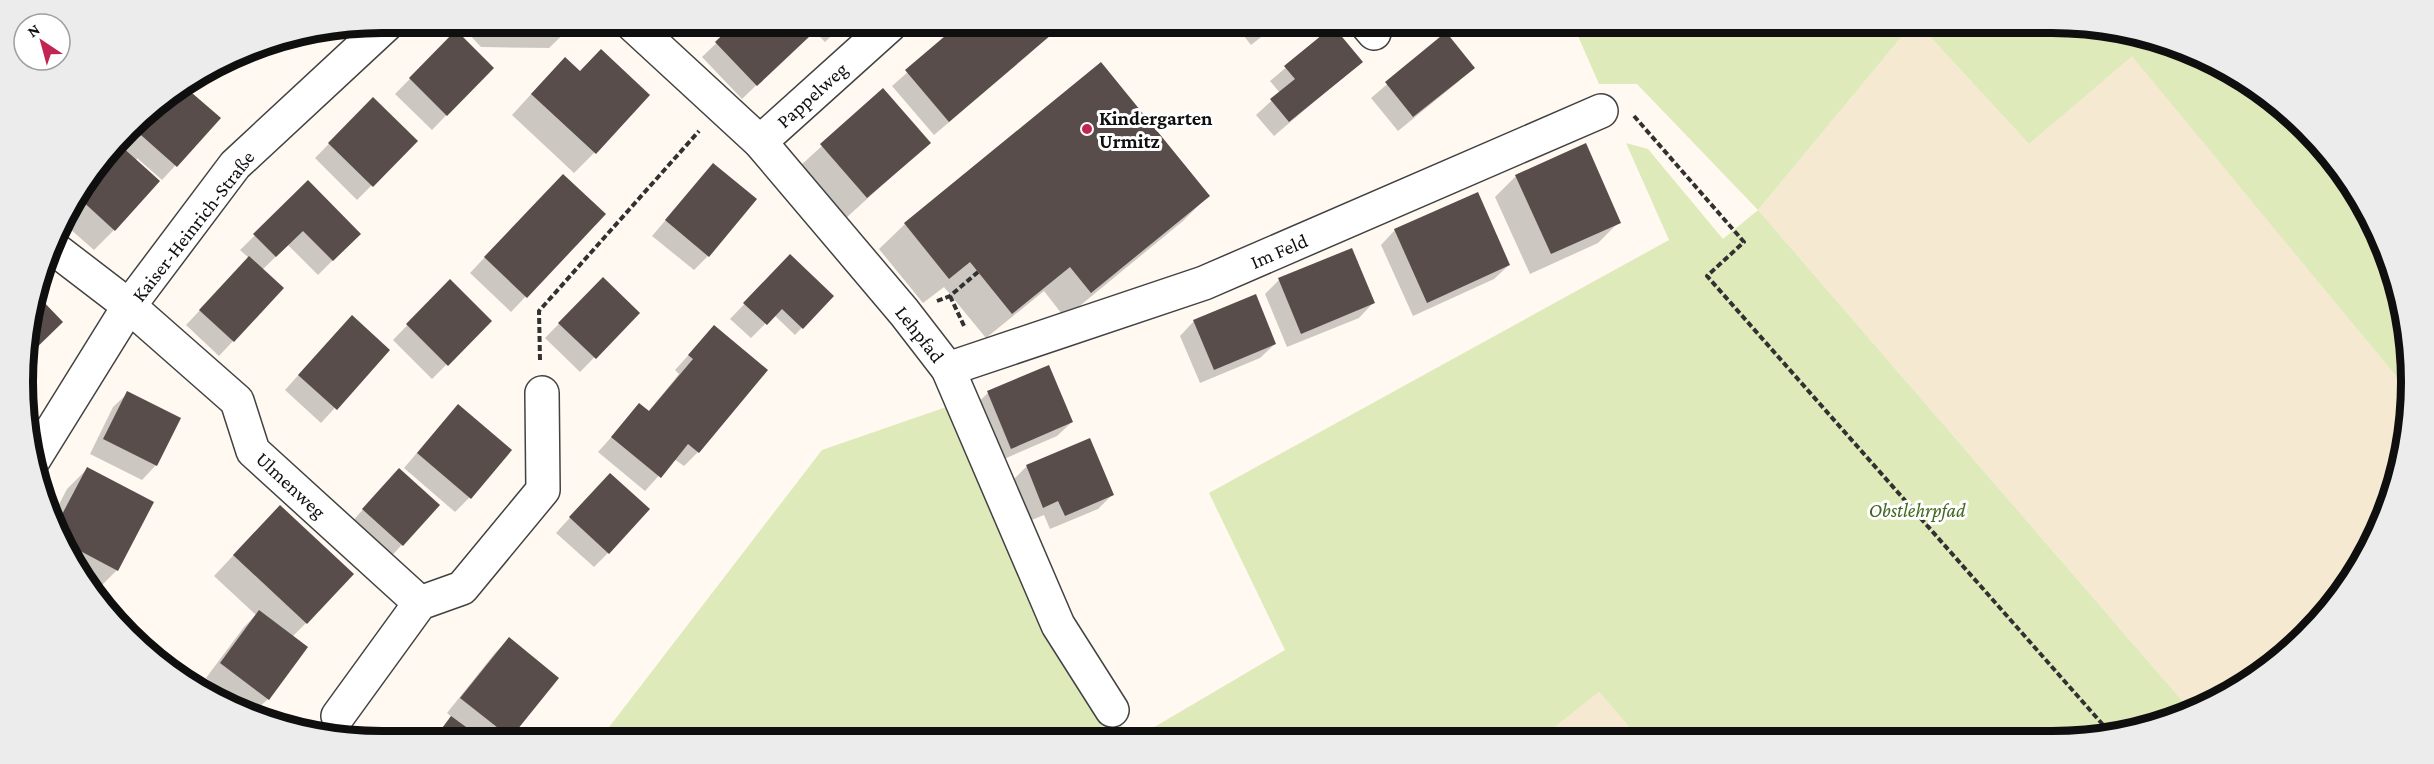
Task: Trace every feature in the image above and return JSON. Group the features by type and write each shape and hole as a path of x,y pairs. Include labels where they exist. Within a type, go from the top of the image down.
{"street":[{"name":"Kaiser-Heinrich-Straße","path":"40,449 129,306 235,165 376,33"},
{"name":"Lehpfad","path":"642,33 760,142 904,312 948,369 1058,625 1112,710"},
{"name":"Pappelweg","path":"760,142 881,33"},
{"name":"Im Feld","path":"948,369 1204,283 1601,111"},
{"name":"Ulmenweg","path":"59,252 129,306 237,401 253,451 420,603"},
{"path":"338,716 420,603 462,588 543,490 542,393"}],"path":[{"path":"542,393 539,311 721,106"},
{"path":"1601,111 1636,116 1744,242 1707,276 2105,727"},
{"path":"904,312 950,296 978,272"}],"shaded area":[{"path":"1905,33 1927,33 2029,144 2132,55 2401,382 2398,428 2389,472 2365,536 2342,576 2299,629 2264,659 2226,684 2185,704 1758,210"},
{"path":"1599,692 1633,731 1550,731"}],"green space":[{"path":"1577,33 1905,33 1758,210 1637,84 1599,84"},
{"path":"1927,33 2052,33 2120,40 2186,60 2246,92 2299,135 2314,152 2342,188 2365,228 2389,292 2398,336 2401,382 2132,56 2029,144"},
{"name":"Obstlehrpfad","path":"1626,143 1648,149 1723,239 1758,210 2185,704 2142,719 2075,730 1633,731 1599,692 1550,731 1153,731 1151,729 1285,650 1209,493 1669,240"},
{"path":"955,404 1098,704 1127,731 606,731 822,450"}],"building":[{"path":"453,33 459,33 494,68 447,116 409,78"},
{"path":"496,33 566,33 565,34"},
{"path":"724,33 807,33 810,36 757,86 715,42"},
{"path":"949,33 1049,33 1051,35 949,122 905,70"},
{"path":"1324,33 1339,33 1363,62 1289,122 1270,99 1295,79 1284,66"},
{"path":"1445,33 1475,68 1413,117 1385,82"},
{"path":"601,49 650,95 596,154 531,94 565,57 580,71"},
{"name":"Kindergarten Urmitz","path":"1101,62 1210,196 1091,293 1070,267 1012,314 970,262 949,279 904,223"},
{"path":"883,88 931,143 867,198 820,144"},
{"path":"190,91 221,118 177,167 138,132"},
{"path":"373,97 418,141 373,187 328,143"},
{"path":"1586,143 1621,223 1551,254 1515,175"},
{"path":"123,148 160,181 115,231 83,202"},
{"path":"713,163 757,199 709,257 665,220"},
{"path":"563,174 606,214 527,298 484,257"},
{"path":"308,180 361,234 333,261 303,231 276,257 253,234"},
{"path":"1478,192 1510,265 1427,303 1394,229"},
{"path":"1352,248 1375,303 1301,334 1278,278"},
{"path":"790,254 834,296 803,329 782,309 767,325 743,303"},
{"path":"249,256 284,288 234,342 199,310"},
{"path":"603,277 640,313 596,359 558,323"},
{"path":"450,279 492,321 448,366 406,324"},
{"path":"1256,294 1276,344 1214,370 1193,320"},
{"path":"43,301 63,322 35,349"},
{"path":"352,315 390,350 337,410 298,375"},
{"path":"714,325 768,370 699,453 688,444 661,478 611,437 639,403 649,411 693,359 688,355"},
{"path":"1049,365 1073,422 1011,449 987,391"},
{"path":"127,391 181,418 157,466 103,439"},
{"path":"458,404 512,450 471,499 417,453"},
{"path":"1090,438 1114,495 1065,516 1058,501 1043,508 1026,465"},
{"path":"87,467 154,502 118,571 76,549 61,517"},
{"path":"399,468 440,505 403,546 362,509"},
{"path":"610,473 650,509 609,554 569,517"},
{"path":"280,505 354,574 307,624 233,555"},
{"path":"259,610 308,647 269,700 220,663"},
{"path":"509,637 559,678 516,731 502,731 460,698"},
{"path":"451,716 472,731 440,731"}],"place":[{"name":"Kindergarten Urmitz","path":"1087,129"}]}
